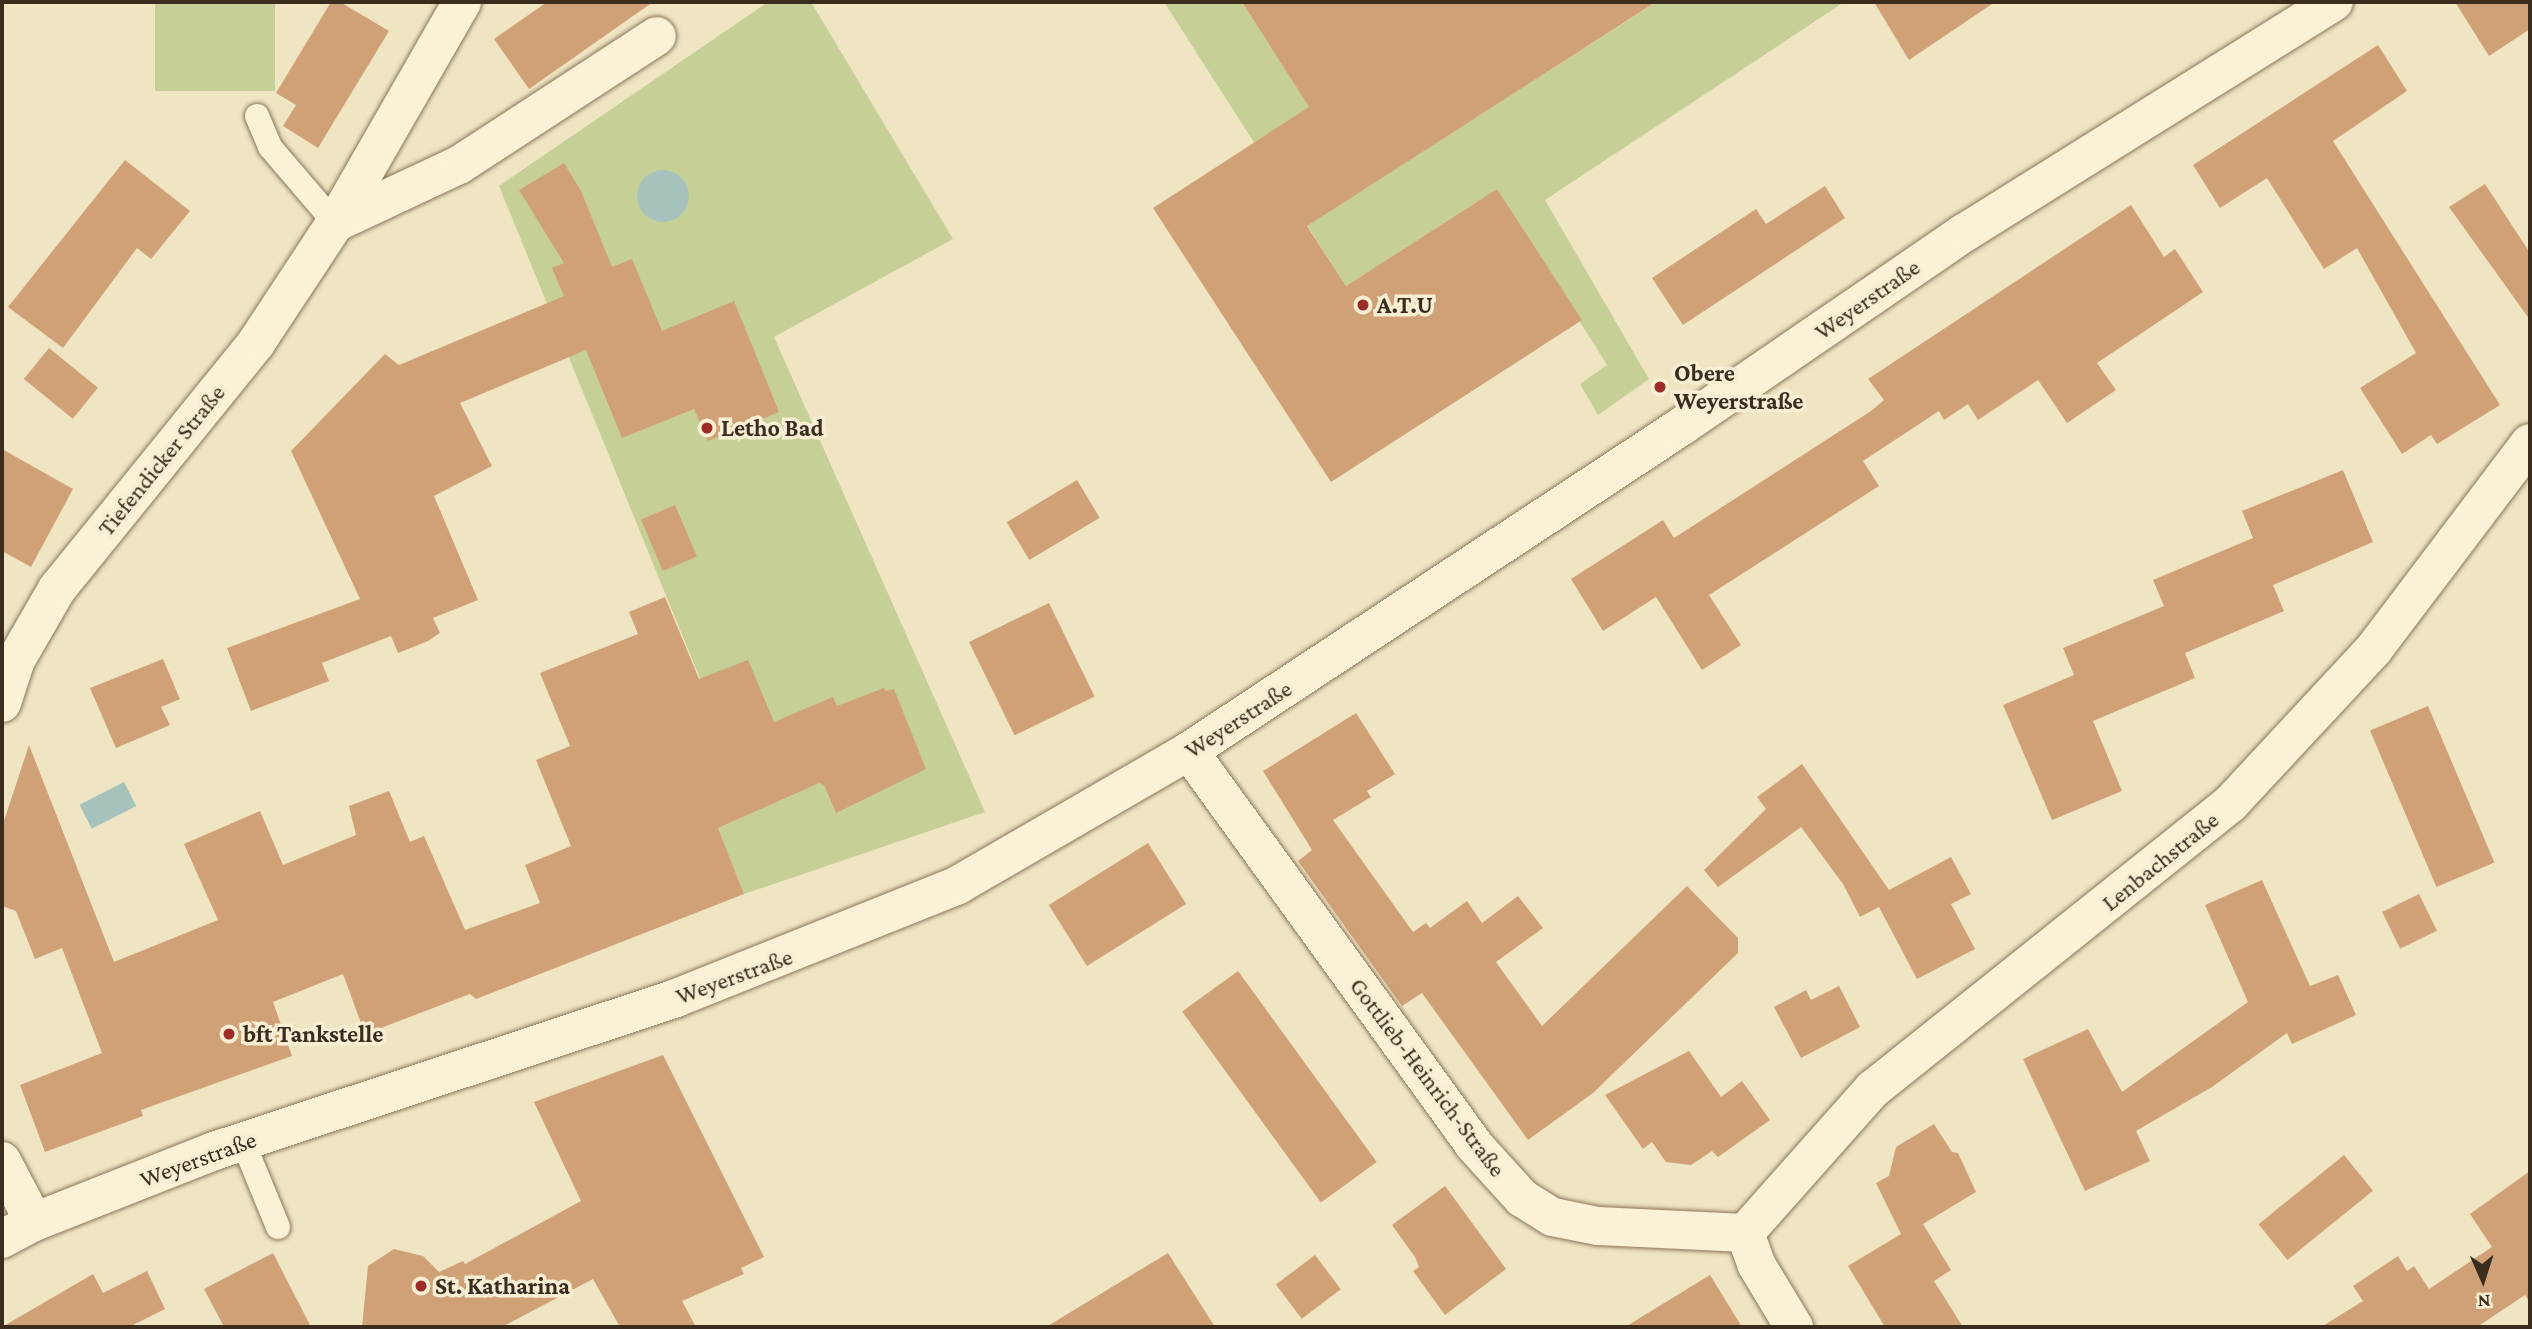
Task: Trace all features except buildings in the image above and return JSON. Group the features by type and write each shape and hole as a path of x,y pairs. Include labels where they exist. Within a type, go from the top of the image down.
{"street":[{"name":"Tiefendicker Straße","path":"2,703 16,660 57,589 256,342 335,223 462,2"},
{"name":"Weyerstraße","path":"18,1230 243,1142 676,998 838,937 958,885 1189,751 1682,426 1964,233 2334,2"},
{"path":"335,223 459,165 657,36"},
{"name":"Lenbachstraße","path":"1745,1233 1873,1088 2231,803 2374,649 2530,443"},
{"name":"Gottlieb-Heinrich-Straße","path":"1189,751 1473,1144 1522,1198 1553,1217 1598,1226 1745,1233"},
{"path":"2,1161 18,1230"},
{"path":"1745,1233 1756,1264 1794,1327"}],"lane":[{"path":"257,116 270,146 335,223"},
{"path":"243,1142 278,1227"}],"green space":[{"path":"155,2 275,2 275,91 155,91"},
{"name":"Letho Bad","path":"768,2 811,2 953,239 774,337 985,812 744,894 718,828 743,817 734,762 499,186"},
{"path":"1164,2 1242,2 1362,190 1657,2 1844,2 1545,200 1649,379 1598,415 1580,384 1607,365 1497,189 1346,286"}],"water":[{"path":"663,170 682,177 689,196 682,215 663,222 644,215 637,196 644,177"},
{"path":"124,782 136,806 92,829 79,805"}],"place":[{"name":"A.T.U","path":"1363,305"},
{"name":"Obere Weyerstraße","path":"1660,387"},
{"name":"Letho Bad","path":"707,428"},
{"name":"bft Tankstelle","path":"229,1034"},
{"name":"St. Katharina","path":"421,1286"}]}
